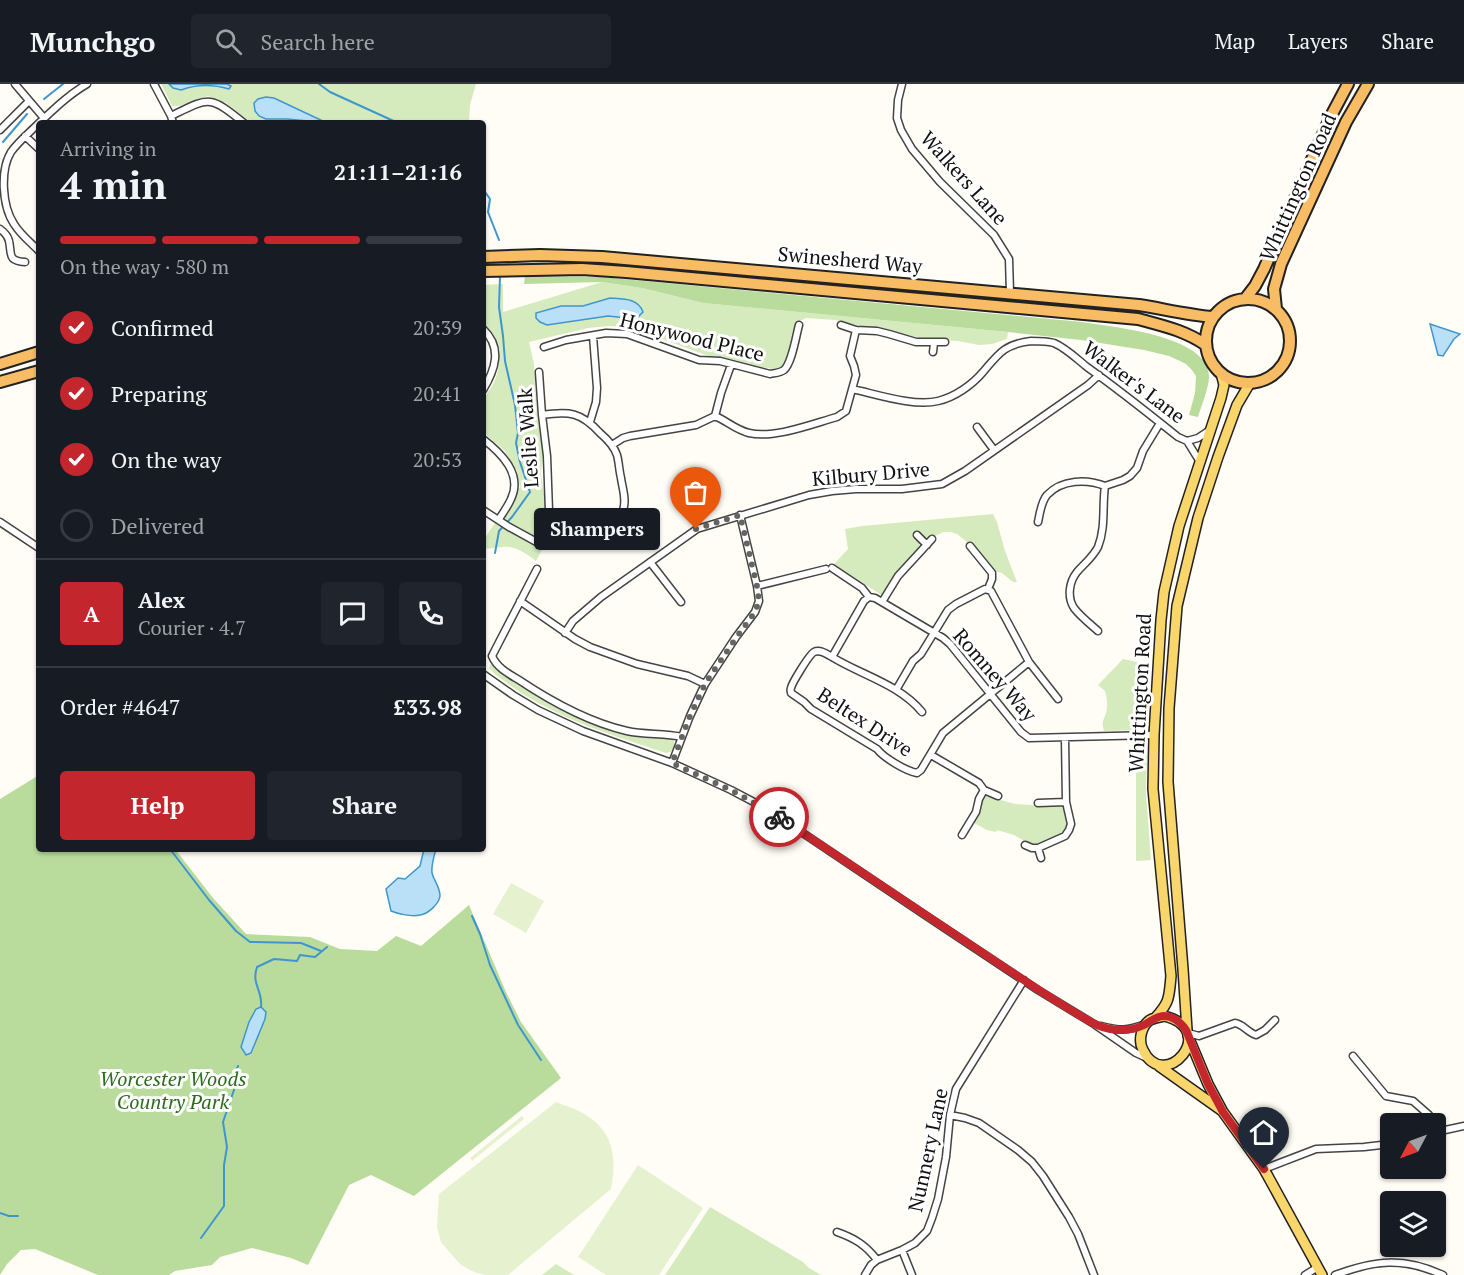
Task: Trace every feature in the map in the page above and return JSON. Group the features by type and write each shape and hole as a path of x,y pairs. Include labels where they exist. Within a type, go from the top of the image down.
{"highway":[{"name":"Whittington Road","path":"1245,299 1264,269 1330,116 1348,84"},
{"name":"Whittington Road","path":"1276,309 1274,289 1281,264 1346,122 1368,84"},
{"name":"Swinesherd Way","path":"486,257 540,255 602,257 1139,305 1175,310 1196,316 1213,316"},
{"name":"Swinesherd Way","path":"486,271 582,269 626,272 1115,317 1177,329 1206,345"},
{"path":"1245,299 1266,303 1276,309 1289,330 1290,344 1286,360 1278,371 1269,378 1250,383 1235,381 1221,373 1211,361 1206,345 1207,331 1213,316 1231,302 1245,299"},
{"path":"0,364 36,355"},
{"path":"0,382 36,372"}],"main road":[{"name":"Whittington Road","path":"1155,1018 1169,999 1171,976 1153,789 1161,620 1164,592 1179,526 1221,398 1224,385 1221,373"},
{"name":"Whittington Road","path":"1188,1033 1168,782 1169,717 1177,606 1198,518 1214,467 1238,405 1250,383"},
{"path":"1223,1112 1154,1062 1143,1051 1141,1034 1146,1024 1155,1018 1164,1016 1173,1018 1188,1033 1207,1081 1223,1112 1264,1169 1320,1271"},
{"path":"1154,1062 1165,1065 1172,1064 1179,1059 1187,1046 1188,1033"},
{"path":"1195,1092 1207,1081"}],"street":[{"path":"15,84 44,118 70,94 87,84"},
{"path":"154,84 172,119 200,102 208,101 227,109 240,120"},
{"name":"Walkers Lane","path":"902,84 897,118 900,130 912,149 940,182 994,235 1009,259 1010,293"},
{"path":"0,130 29,101"},
{"path":"36,126 11,152 4,173 3,187 10,217 18,230 36,250"},
{"path":"25,136 36,146"},
{"path":"0,229 8,237 12,257 25,262"},
{"name":"Honywood Place","path":"544,347 566,340 606,333 627,334 699,360 720,361 770,374 782,372 790,359 799,325"},
{"path":"841,325 856,330 877,331 916,342 945,342"},
{"path":"715,416 749,433 774,434 846,411 856,371 850,356 856,330"},
{"path":"486,331 492,342 495,363 486,385"},
{"path":"590,422 596,402 597,388 593,336"},
{"name":"Walker's Lane","path":"852,389 928,404 955,395 975,379 996,355 1007,348 1021,342 1053,342 1187,441 1200,462"},
{"path":"933,352 934,343"},
{"path":"715,416 731,364"},
{"name":"Leslie Walk","path":"540,372 549,511 554,538"},
{"name":"Kilbury Drive","path":"565,633 573,621 601,597 696,529 809,495 856,489 902,489 942,484 957,476 1099,375"},
{"path":"486,512 509,527 546,545 556,536 590,530 612,523 624,509 617,456 612,445 590,422 579,416 557,413 542,415"},
{"path":"612,445 630,436 696,425 715,416"},
{"path":"1038,522 1043,503 1055,489 1079,481 1092,481 1105,486 1130,476 1137,468 1143,451 1160,423"},
{"path":"977,427 994,450"},
{"name":"Walker's Lane","path":"1187,441 1198,438 1210,430"},
{"path":"486,442 501,454 514,476 515,487 512,498 500,520"},
{"path":"1098,631 1074,608 1070,600 1070,588 1076,574 1098,547 1104,514 1105,486"},
{"path":"672,763 705,684 758,607 757,586 740,515"},
{"path":"0,522 36,546"},
{"path":"882,602 898,576 930,542 917,535"},
{"path":"970,546 992,573 988,589"},
{"path":"650,562 681,602"},
{"path":"537,569 492,656 496,664 553,702 580,715 626,731 682,736"},
{"name":"Romney Way","path":"757,586 829,569 862,588 869,597 875,597 950,644 1021,732 1029,738 1154,735"},
{"path":"897,690 913,661 921,654 948,609 981,590 988,589"},
{"path":"988,589 1029,662 1058,699"},
{"name":"Beltex Drive","path":"869,597 864,601 832,657 824,652 813,652 790,688 791,693 811,710 911,772 917,773 921,770 943,732 1029,662"},
{"path":"520,601 565,633 590,647 637,664 681,674 705,684"},
{"path":"832,657 897,690 922,712"},
{"path":"486,676 513,696 538,710 583,730 672,763 767,809 1024,980 1136,1053 1154,1062"},
{"path":"1025,845 1038,848 1068,833 1071,824 1066,802 1065,738"},
{"path":"931,755 980,783 984,790 998,796"},
{"path":"962,835 976,812 984,790"},
{"path":"1038,803 1066,802"},
{"path":"1038,848 1041,858"},
{"name":"Nunnery Lane","path":"865,1275 871,1264 919,1240 927,1231 936,1208 954,1097 962,1078 1024,980"},
{"path":"1188,1033 1199,1036 1235,1023 1256,1035 1275,1020"},
{"path":"1094,1024 1119,1031 1146,1024"},
{"path":"1353,1056 1386,1096 1413,1101 1427,1113"},
{"path":"950,1115 979,1123 1032,1162 1069,1217 1094,1275"},
{"path":"1446,1130 1464,1126"},
{"path":"1264,1169 1316,1149 1380,1145"},
{"path":"837,1232 864,1246 877,1260"},
{"path":"902,1250 912,1275"},
{"path":"1335,1275 1357,1267 1384,1262 1421,1267 1443,1275"},
{"path":"1305,1275 1320,1271"}],"green space":[{"path":"161,84 169,84 181,90 205,85 229,89 231,86 227,84 476,84 470,105 469,120 321,120 274,98 266,119 302,120 248,120 226,103 208,96 179,106 172,106"},
{"path":"525,276 602,277 1082,322 1135,331 1177,342 1194,351 1205,363 1209,381 1198,417 1189,415 1195,393 1196,376 1192,370 1186,364 1169,356 1144,350 1008,332 703,303 642,288 602,282 524,284"},
{"path":"602,282 642,288 703,303 1008,332 1007,339 979,345 926,339 835,320 806,318 800,321 791,357 781,370 709,356 628,327 588,328 529,342 534,364 537,414 543,453 541,474 550,535 536,561 513,548 486,548 486,536 494,524 507,515 520,487 517,471 504,450 486,435 486,396 497,375 499,359 496,344 486,328 486,285 503,284 503,312"},
{"path":"993,514 1017,582 994,571 973,547 951,532 943,532 930,539 919,541 920,548 883,596 834,564 848,549 845,529"},
{"path":"1123,659 1137,662 1141,666 1139,706 1147,708 1147,725 1140,730 1104,731 1107,701 1105,691 1098,685"},
{"path":"491,663 495,668 556,707 580,718 633,736 669,737 673,739 675,747 666,753 566,717 511,686 489,668"},
{"path":"1136,741 1142,741 1147,745 1146,793 1151,860 1136,861"},
{"name":"Worcester Woods Country Park","path":"36,777 36,852 177,852 213,898 246,934 310,937 340,949 377,951 396,936 421,946 469,905 521,1022 561,1078 414,1196 371,1175 349,1185 308,1265 252,1248 220,1257 212,1265 175,1271 169,1275 98,1275 35,1249 21,1250 0,1275 0,799"},
{"path":"986,796 1015,804 1047,806 1063,804 1068,822 1067,829 1062,834 1038,844 1030,844 1014,835 997,830 996,832 987,830 974,823 980,813 982,799"},
{"path":"511,883 544,901 526,933 493,914"},
{"path":"556,1102 583,1113 603,1130 608,1138 613,1157 611,1189 508,1275 485,1275 474,1272 461,1265 441,1242 437,1227 439,1194"},
{"path":"522,1116 524,1119 472,1161 470,1158"},
{"path":"638,1165 703,1208 659,1275 606,1275 578,1257"},
{"path":"710,1207 803,1262 821,1275 665,1275"},
{"path":"556,1264 574,1275 542,1275"}],"water":[{"path":"169,84 227,84 231,86 229,89 199,86 181,90"},
{"path":"274,98 321,120 266,119 255,111 254,103 258,99"},
{"path":"610,298 634,302 641,307 643,312 636,319 608,316 547,325 536,318 536,313 561,306 583,306"},
{"path":"1430,324 1460,334 1443,356 1438,355"},
{"path":"423,852 435,852 432,870 440,893 438,902 430,911 420,915 405,915 391,911 386,889 398,878 405,879 420,866"},
{"path":"261,1007 266,1012 265,1019 251,1053 246,1055 241,1047 249,1022 256,1009"}],"waterway":[{"path":"44,99 63,84"},
{"path":"319,84 330,92 391,120"},
{"path":"3,142 27,114"},
{"path":"486,193 490,199 488,212 499,240"},
{"path":"495,553 499,531 530,492 516,443 518,433 515,405 505,361 499,307 500,277"},
{"path":"172,852 209,900 236,931 250,942 301,943 321,951"},
{"path":"472,916 490,965 518,1025 541,1060"},
{"path":"261,1007 255,978 257,967 274,959 297,961 300,955 315,957 327,947"},
{"path":"201,1238 224,1206 224,1165 227,1147 223,1122 235,1087 235,1073 238,1066"},
{"path":"0,1213 18,1216"}],"way so far":[{"path":"696,529 740,515 759,601 755,612 705,684 672,763 731,790 779,817"}],"place":[{"name":"Shampers","path":"696,529"}],"route":[{"path":"779,817 1094,1024 1119,1031 1133,1029 1164,1016 1181,1023 1223,1112 1264,1169"}]}
